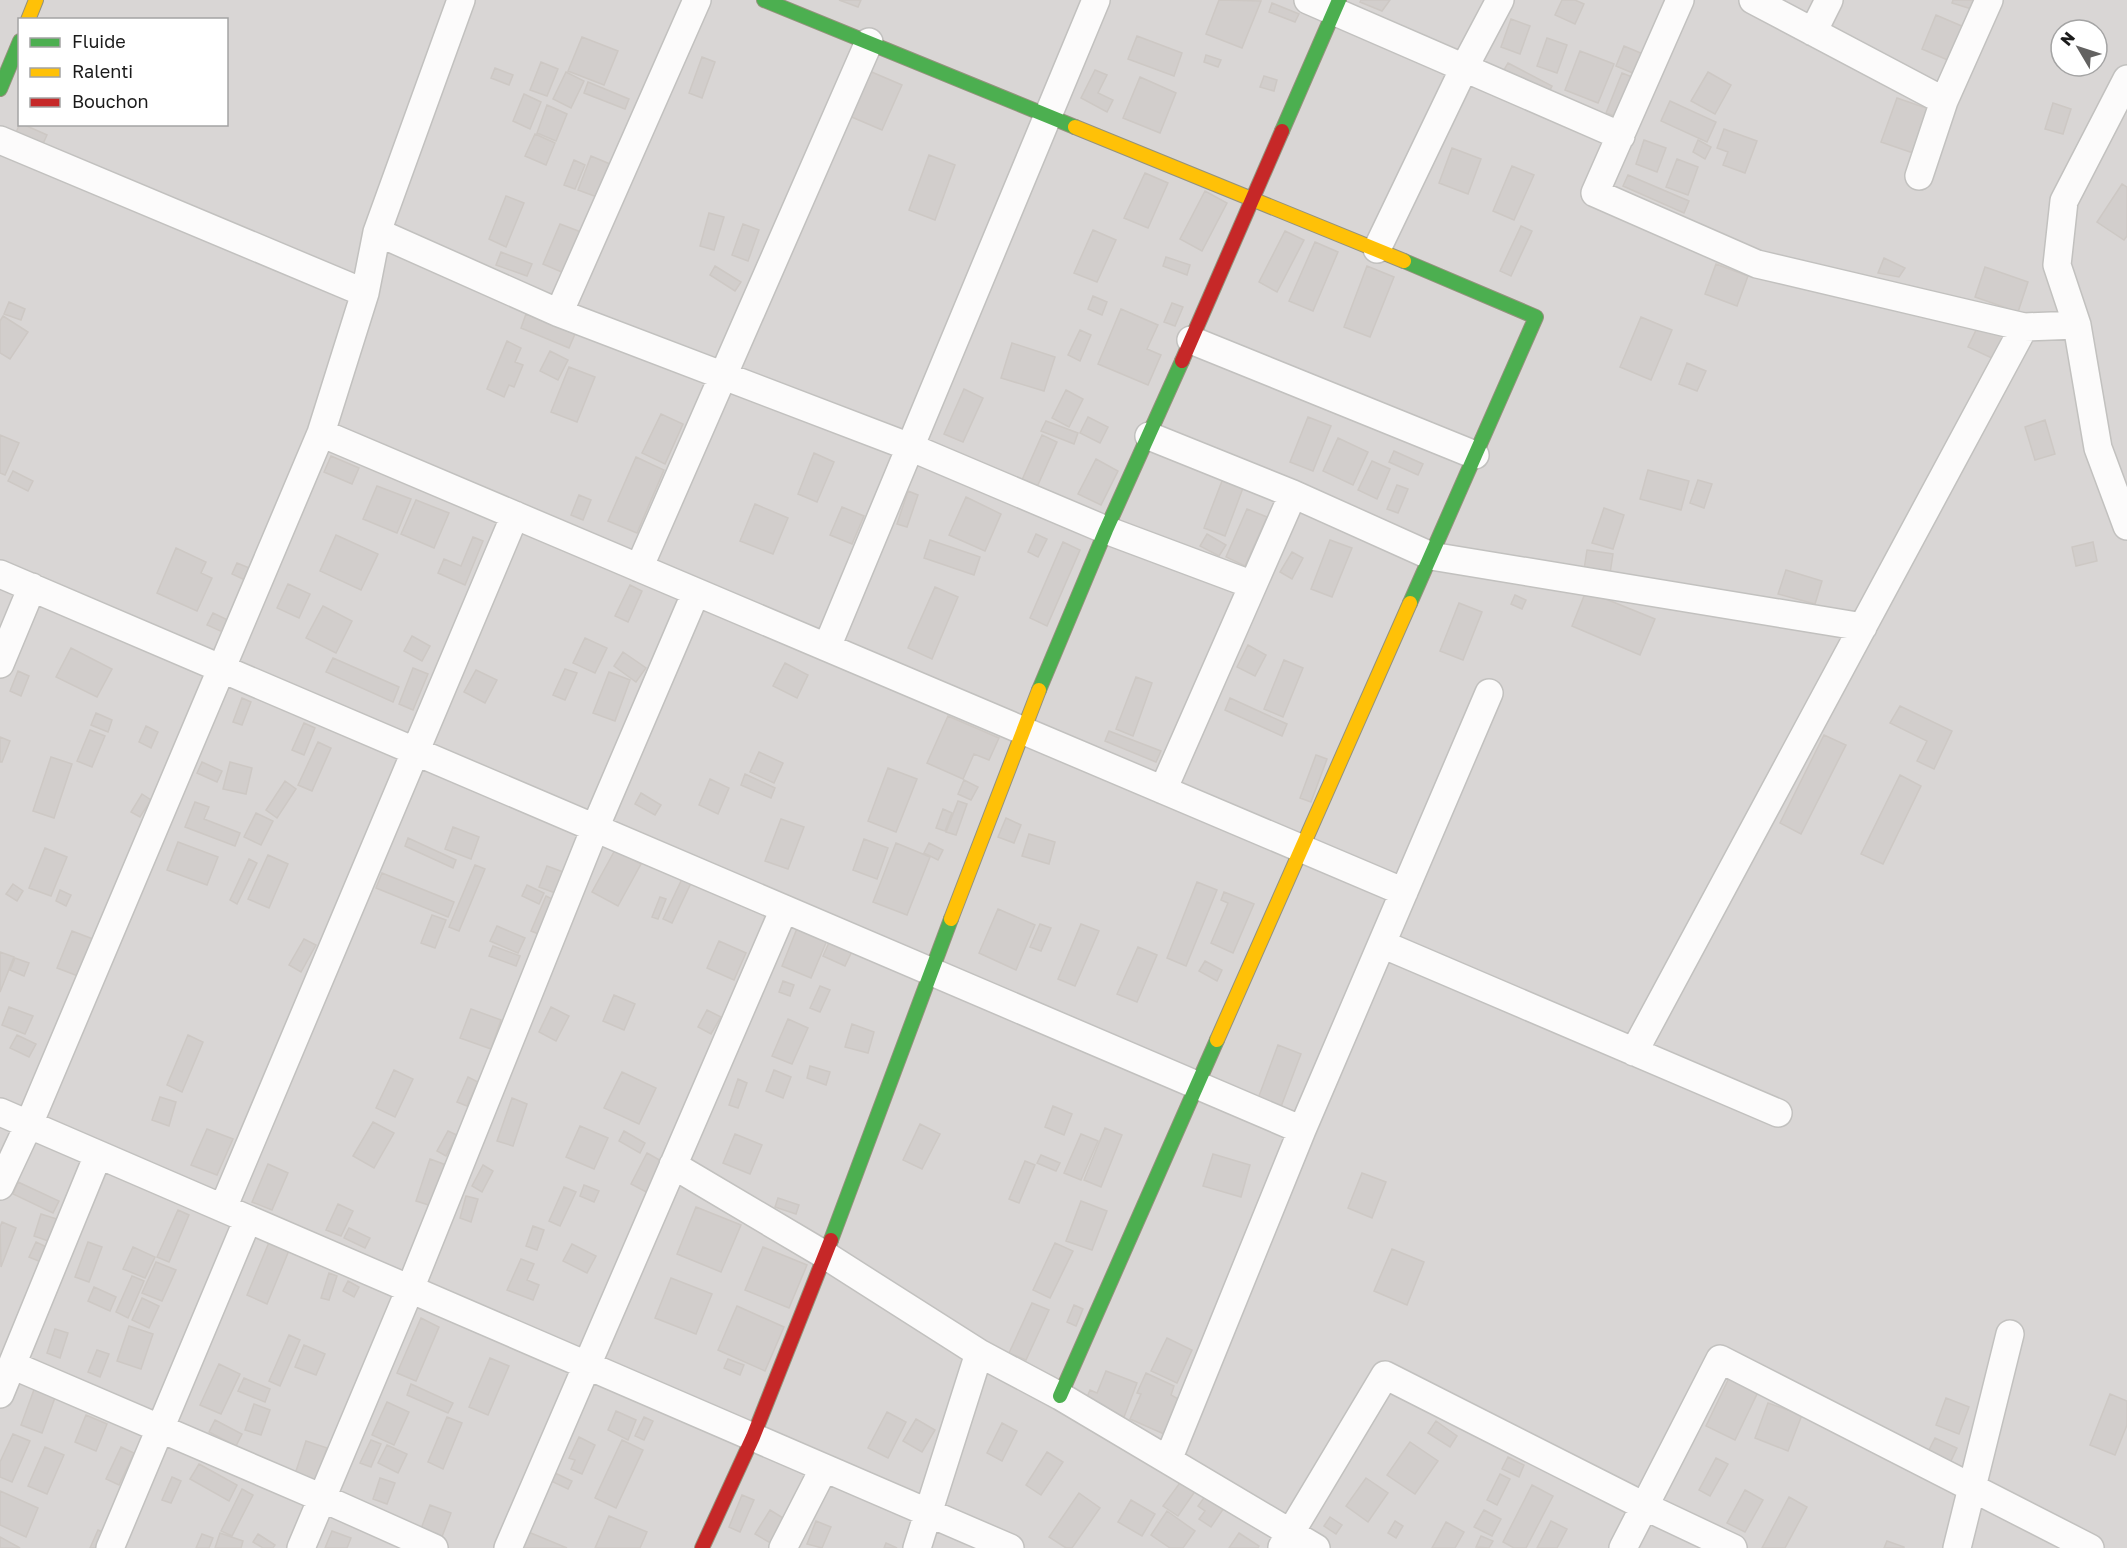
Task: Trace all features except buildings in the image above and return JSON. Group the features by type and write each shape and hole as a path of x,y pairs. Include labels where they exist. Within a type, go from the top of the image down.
{"street":[{"path":"29,18 36,0"},
{"path":"0,1186 321,433 365,293 377,232 461,0"},
{"path":"559,313 697,0"},
{"path":"764,0 1377,249 1536,317 1060,1396"},
{"path":"827,648 1096,0"},
{"path":"1308,0 1336,6 1464,68 1621,136"},
{"path":"1377,249 1464,68 1500,0"},
{"path":"1680,0 1595,194 1757,264 2024,327 2077,325"},
{"path":"1753,0 1944,101"},
{"path":"1813,32 1829,0"},
{"path":"1919,176 1944,101 1989,0"},
{"path":"702,1548 753,1437 825,1255 1022,730 1106,530 1336,6"},
{"path":"639,568 869,42"},
{"path":"0,89 18,46"},
{"path":"2127,79 2064,201 2057,265 2077,325 2098,448 2127,526"},
{"path":"0,140 365,293"},
{"path":"377,232 559,313 910,447 1106,530 1253,585"},
{"path":"1634,1052 2024,327"},
{"path":"1191,339 1475,455"},
{"path":"321,433 1404,892"},
{"path":"1149,436 1293,494 1431,556 1863,627"},
{"path":"1163,790 1293,494"},
{"path":"223,1208 515,515"},
{"path":"0,574 1302,1130"},
{"path":"0,664 32,587"},
{"path":"301,1548 410,1289 595,828 696,592"},
{"path":"1168,1460 1302,1130 1490,693"},
{"path":"508,1548 784,909"},
{"path":"1382,944 1778,1113"},
{"path":"0,1112 1010,1548"},
{"path":"0,1394 98,1155"},
{"path":"673,1165 825,1255 979,1353 1060,1396 1168,1460 1286,1540 1316,1548"},
{"path":"110,1548 248,1219"},
{"path":"1957,1548 2010,1334"},
{"path":"917,1548 979,1353"},
{"path":"1623,1548 1720,1359 2090,1548"},
{"path":"12,1365 435,1548"},
{"path":"1286,1540 1385,1375 1644,1506 1733,1548"},
{"path":"783,1548 824,1468"}],"shaded area":[{"path":"0,0 2127,0 2127,1548 0,1548"}],"traffic: fast":[{"path":"764,0 1075,127"},
{"path":"1282,131 1339,0"},
{"path":"0,89 18,46"},
{"path":"1404,261 1536,317 1410,603"},
{"path":"1039,690 1106,530 1182,361"},
{"path":"831,1240 951,919"},
{"path":"1060,1396 1217,1040"}],"traffic: slow":[{"path":"29,18 36,0"},
{"path":"1075,127 1404,261"},
{"path":"1217,1040 1410,603"},
{"path":"951,919 1039,690"}],"traffic: jam":[{"path":"1182,361 1282,131"},
{"path":"702,1548 753,1437 831,1240"}]}
